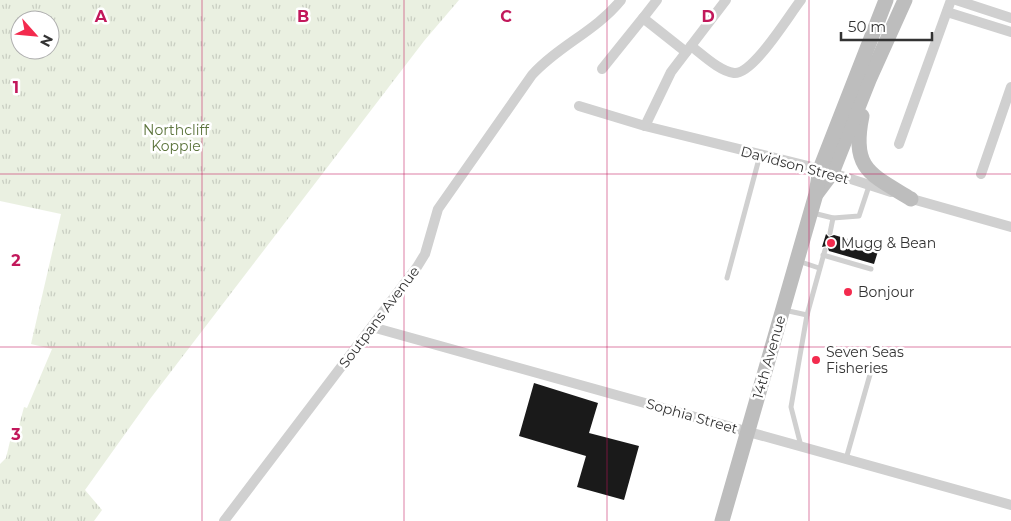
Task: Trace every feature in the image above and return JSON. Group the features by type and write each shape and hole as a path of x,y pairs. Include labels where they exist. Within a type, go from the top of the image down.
{"main road":[{"name":"14th Avenue","path":"826,171 886,0"},
{"name":"14th Avenue","path":"722,521 816,194 905,0"},
{"path":"869,80 857,139 859,149 867,170 911,199"}],"street":[{"name":"Soutpans Avenue","path":"224,521 421,262 438,209 532,75 551,57 598,23 621,0"},
{"path":"602,69 657,0"},
{"path":"645,126 671,72 726,0"},
{"path":"643,18 688,49 734,73 740,72 756,61 801,0"},
{"path":"899,144 952,0"},
{"path":"956,0 1011,18"},
{"path":"947,12 1011,32"},
{"path":"981,174 1011,87"},
{"name":"Davidson Street","path":"579,106 645,126 826,171 911,199 1011,227"},
{"name":"Sophia Street","path":"372,327 1011,505"}],"lane":[{"path":"727,278 760,154"},
{"path":"810,212 833,218 860,215 869,186"},
{"path":"830,234 833,218"},
{"path":"801,446 791,407 807,316 824,253 871,269"},
{"path":"796,261 819,268"},
{"path":"783,310 807,316"},
{"path":"846,460 871,371"}],"green space":[{"name":"Northcliff Koppie","path":"0,0 459,0 424,41 150,399 85,490 102,510 94,521 0,521 0,464 6,458 11,437 16,437 24,407 27,408 52,349 31,344 61,214 0,201"}],"building":[{"path":"826,234 829,237 834,235 879,248 874,264 829,251 827,246 822,247"},
{"path":"534,383 598,403 589,433 639,446 624,500 577,487 586,456 519,436"}],"place":[{"name":"Mugg & Bean","path":"831,243"},
{"name":"Bonjour","path":"848,292"},
{"name":"Seven Seas Fisheries","path":"816,360"}]}
